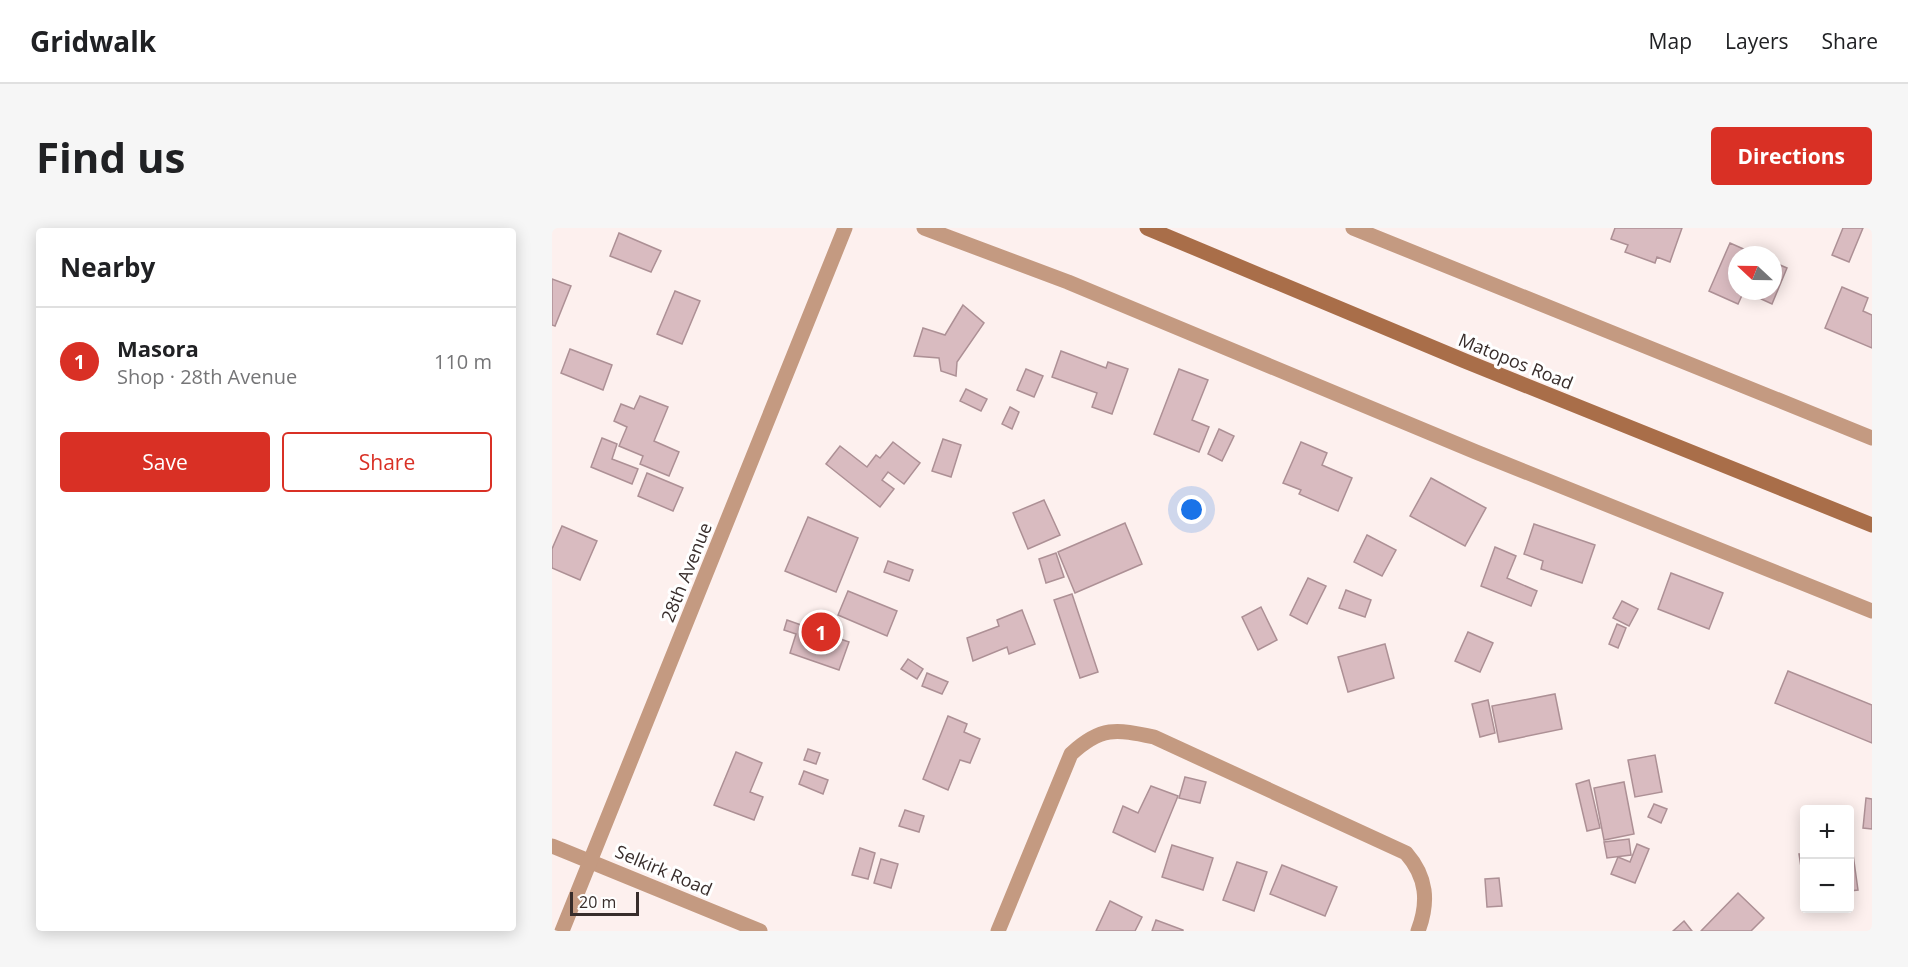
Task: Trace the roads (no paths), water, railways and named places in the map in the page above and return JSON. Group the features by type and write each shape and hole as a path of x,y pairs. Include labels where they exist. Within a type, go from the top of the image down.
{"main road":[{"name":"Matopos Road","path":"1147,228 1465,361 1872,525"}],"street":[{"name":"28th Avenue","path":"562,931 845,228"},
{"path":"924,228 1068,282 1476,452 1872,611"},
{"path":"1353,228 1872,438"},
{"path":"998,931 1071,754 1086,740 1107,731 1130,732 1154,737 1406,853 1417,865 1424,884 1426,901 1418,931"},
{"name":"Selkirk Road","path":"552,846 760,931"}],"place":[{"name":"Masora","path":"821,632"}]}
